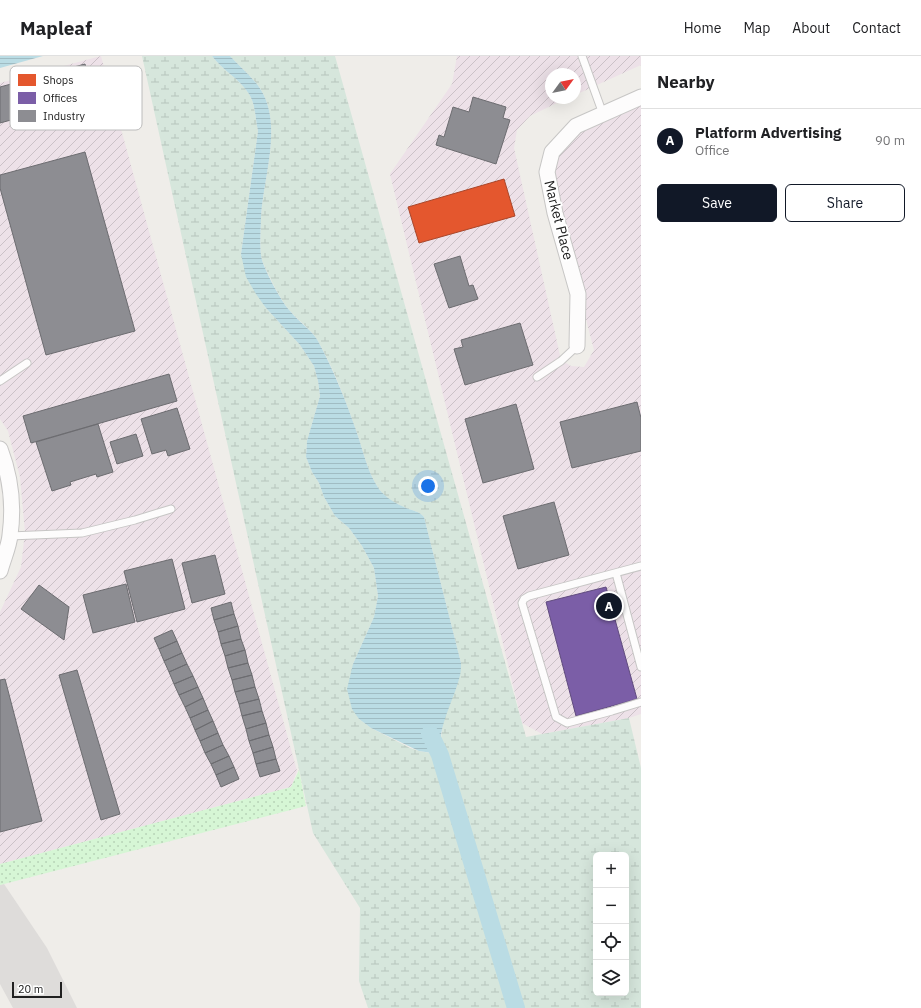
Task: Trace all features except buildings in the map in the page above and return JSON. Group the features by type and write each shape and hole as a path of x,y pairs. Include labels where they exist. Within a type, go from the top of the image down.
{"street":[{"name":"Market Place","path":"577,346 578,294 556,213 547,172 552,152 576,126 641,97"},
{"path":"0,571 10,536 11,494 1,457"}],"lane":[{"path":"582,56 604,114"},
{"path":"537,377 561,360 577,346"},
{"path":"0,381 26,363"},
{"path":"10,536 82,533 135,520 171,509"},
{"path":"641,566 529,596 524,599 522,603 556,717 567,723 641,702"},
{"path":"616,573 641,667"}],"shaded area":[{"path":"101,56 104,66 64,66"},
{"path":"457,56 641,56 641,65 581,92 581,68 545,68 545,104 555,104 530,116 517,130 514,148 561,360 571,366 584,367 594,350 546,166 552,141 574,126 641,98 641,714 629,718 542,734 522,723 390,174 452,84"},
{"path":"10,80 10,130 121,130 297,771 291,787 0,864 0,612 21,567 25,532 20,477 8,431 0,419 0,83"},
{"path":"4,884 47,948 77,1008 13,1008 0,984 0,885"}],"green space":[{"path":"142,56 212,56 241,84 249,94 254,107 258,131 241,254 266,308 300,345 314,366 320,396 307,441 306,457 324,497 335,516 349,528 362,546 374,568 378,596 374,617 353,664 359,719 371,728 410,748 441,755 440,746 443,723 461,663 424,517 418,512 406,508 391,500 375,483 369,470 345,400 324,352 313,333 287,308 264,266 260,239 261,217 270,152 271,120 267,104 258,85 230,56 335,56 526,737 629,718 641,768 641,1008 368,1008 359,981 360,908 313,833"},
{"path":"299,770 306,806 0,885 0,864 291,787"}],"water":[{"path":"0,56 43,56 0,68"},
{"path":"212,56 230,56 258,85 267,104 271,120 271,136 262,202 260,239 261,256 267,272 287,308 318,341 340,387 375,483 385,495 394,502 418,512 424,517 461,663 460,677 441,735 441,755 438,756 432,753 419,751 371,728 359,719 352,709 347,689 353,664 374,617 378,596 374,568 362,546 349,528 335,516 324,497 306,457 307,441 320,396 314,366 300,345 266,308 246,277 241,254 258,131 254,107 249,94 241,84"}],"waterway":[{"path":"430,734 440,755 516,1008"}],"place":[{"name":"Platform Advertising","path":"609,606"}]}
